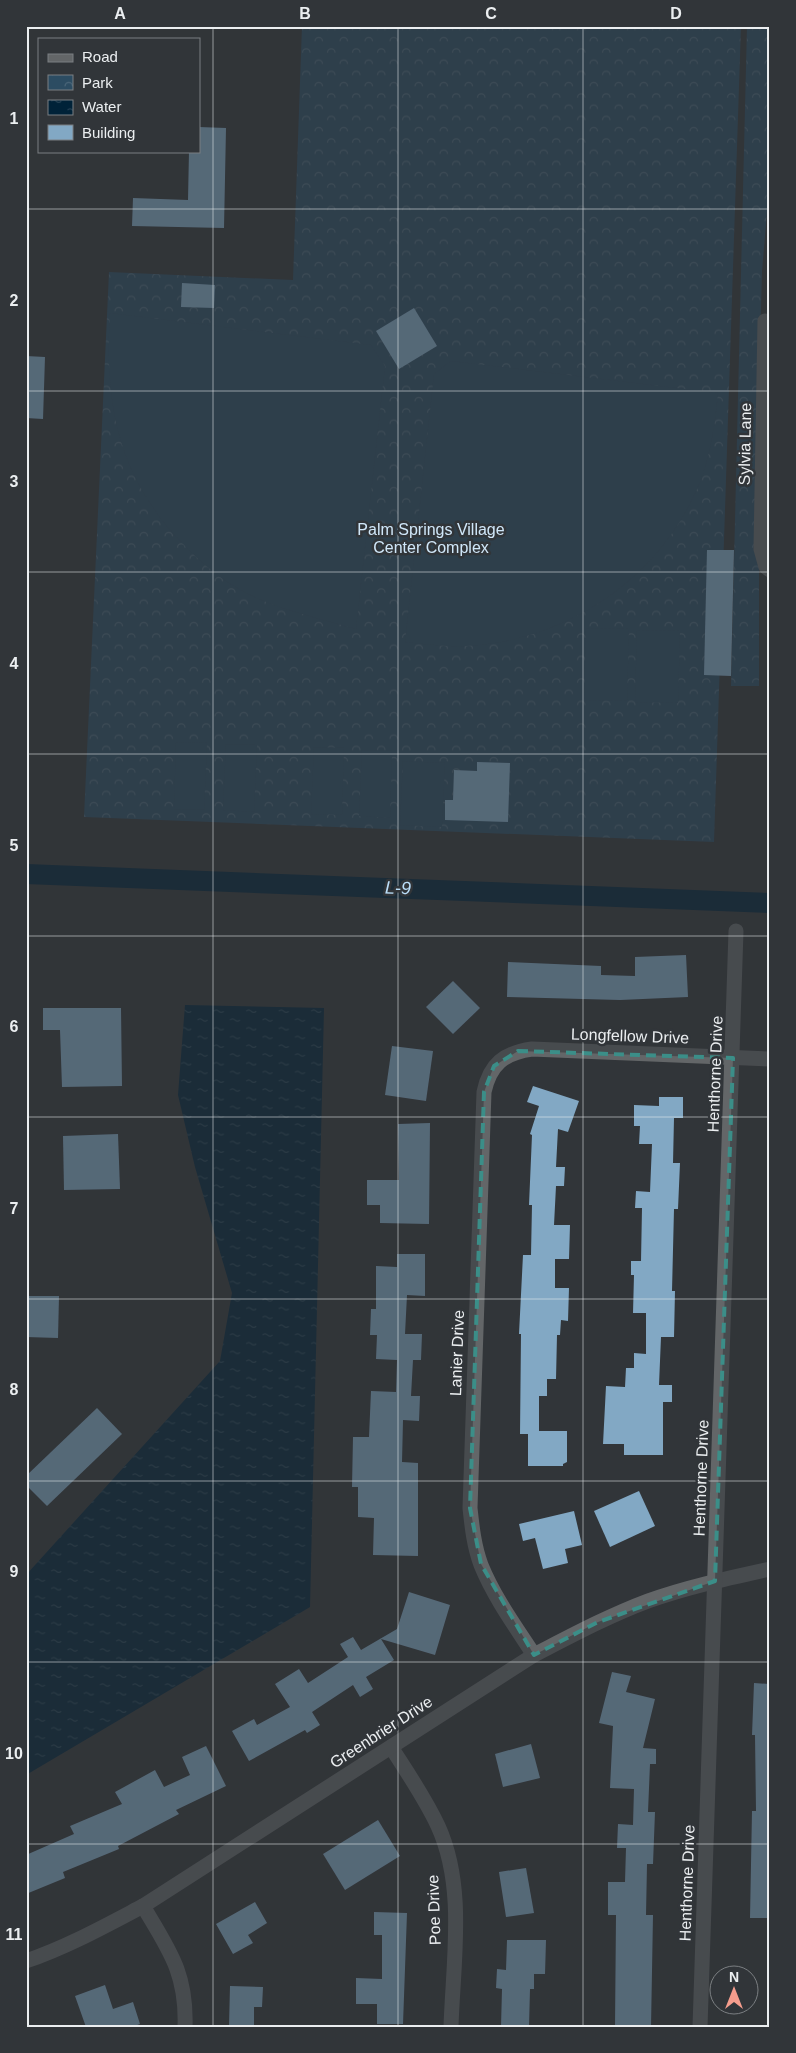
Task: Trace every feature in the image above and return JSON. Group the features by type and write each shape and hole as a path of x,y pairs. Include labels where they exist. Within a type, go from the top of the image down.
{"street":[{"name":"Sylvia Lane","path":"765,321 761,549 768,569"},
{"name":"Henthorne Drive","path":"700,2027 736,931"},
{"name":"Longfellow Drive","path":"518,1051 532,1049 770,1059"},
{"name":"Lanier Drive","path":"518,1051 505,1057 494,1066 487,1079 484,1092 470,1508 473,1536 481,1564 493,1590 534,1655"},
{"name":"Greenbrier Drive","path":"26,1960 45,1954 95,1932 143,1906 534,1655 598,1622 648,1601 715,1581 770,1569"},
{"name":"Poe Drive","path":"391,1747 425,1800 438,1827 448,1856 454,1886 455,1917 451,2027"},
{"path":"143,1906 172,1955 178,1969 185,1998 185,2027"}],"highlighted area":[{"path":"518,1051 733,1058 715,1581 598,1622 534,1655 481,1564 470,1508 484,1092 494,1066"}],"green space":[{"name":"Palm Springs Village Center Complex","path":"302,26 741,26 714,842 84,817 109,272 293,280"},
{"path":"747,26 770,26 770,177 762,271 759,382 759,686 731,686"},
{"path":"110,313 371,345 385,366 356,629 283,608 239,589 204,564 165,523 146,497 131,469 121,441 114,411 110,380"},
{"path":"451,361 718,393 712,438 700,482 683,516 662,547 636,575 606,598 574,617 539,632 503,642 458,646 405,642 434,374"},
{"path":"586,628 629,629 627,701 584,700"},
{"path":"637,630 680,631 678,703 635,702"},
{"path":"176,742 207,743 204,810 174,809"},
{"path":"226,744 257,745 254,812 223,810"},
{"path":"314,747 344,748 342,815 311,814"},
{"path":"362,750 392,751 390,818 359,816"},
{"path":"403,761 445,763 442,827 400,825"}],"water":[{"path":"185,1005 324,1008 310,1607 26,1775 26,1575 220,1361 232,1293 195,1167 178,1095"}],"building":[{"path":"200,127 226,128 224,228 132,226 133,198 188,200 189,152 200,152"},
{"path":"182,283 215,285 214,308 181,307"},
{"path":"414,308 437,346 399,369 376,331"},
{"path":"26,356 45,357 43,419 26,418"},
{"path":"707,550 734,550 731,676 704,675"},
{"path":"477,762 510,763 508,822 445,820 445,800 453,800 454,770 477,771"},
{"path":"686,955 688,997 620,1000 507,997 508,962 601,966 601,975 635,976 635,957"},
{"path":"453,981 480,1008 453,1034 426,1007"},
{"path":"43,1008 121,1008 122,1086 62,1087 60,1030 43,1030"},
{"path":"392,1046 433,1051 426,1101 385,1095"},
{"path":"533,1086 579,1101 568,1132 558,1129 556,1167 565,1167 564,1186 556,1186 554,1225 570,1225 569,1259 555,1259 555,1288 569,1288 568,1321 561,1320 560,1335 557,1335 556,1379 547,1379 547,1396 539,1396 539,1431 567,1431 567,1462 563,1466 528,1466 528,1434 520,1434 521,1334 519,1334 523,1255 531,1255 532,1205 529,1205 532,1135 530,1134 539,1106 527,1102"},
{"path":"659,1097 683,1097 683,1118 674,1118 673,1163 680,1163 678,1209 674,1209 672,1291 675,1291 674,1337 661,1337 659,1385 672,1385 672,1402 663,1402 663,1455 624,1455 624,1444 603,1444 606,1386 625,1387 626,1368 634,1368 634,1353 646,1354 646,1313 633,1313 634,1275 631,1275 631,1261 641,1261 642,1208 635,1208 636,1191 650,1192 652,1144 639,1144 640,1126 634,1126 634,1105 659,1106"},
{"path":"430,1123 429,1224 380,1223 380,1205 367,1205 367,1180 399,1180 398,1124"},
{"path":"118,1134 120,1189 64,1190 63,1136"},
{"path":"397,1254 425,1254 425,1296 407,1295 405,1334 422,1334 421,1360 413,1360 411,1396 420,1396 419,1421 403,1420 402,1462 418,1463 418,1556 373,1555 374,1518 358,1517 358,1487 352,1487 353,1437 369,1437 371,1391 396,1392 397,1360 376,1359 377,1335 370,1335 371,1309 376,1309 376,1266 397,1267"},
{"path":"26,1296 59,1296 58,1338 26,1337"},
{"path":"97,1408 122,1434 47,1506 26,1485 26,1476"},
{"path":"639,1491 655,1526 610,1547 594,1511"},
{"path":"574,1511 582,1545 565,1549 568,1563 543,1569 535,1538 523,1541 519,1524"},
{"path":"409,1592 450,1605 435,1655 381,1639 394,1660 366,1677 373,1689 360,1697 353,1685 312,1712 320,1725 307,1733 305,1730 249,1761 232,1731 254,1719 257,1725 290,1707 275,1684 299,1669 308,1683 348,1657 340,1644 353,1637 361,1650 397,1629"},
{"path":"612,1672 631,1676 626,1692 655,1699 643,1748 656,1749 656,1764 650,1764 648,1812 655,1812 653,1864 647,1864 646,1915 653,1915 651,2027 615,2027 616,1915 608,1915 608,1882 625,1882 626,1848 617,1848 618,1824 633,1825 634,1789 610,1788 613,1726 599,1723"},
{"path":"754,1683 770,1684 770,1918 750,1918 752,1811 756,1811 755,1735 752,1735"},
{"path":"531,1744 540,1778 503,1787 495,1754"},
{"path":"206,1746 226,1786 176,1810 179,1814 118,1846 119,1849 63,1872 65,1878 26,1894 26,1855 74,1834 70,1826 122,1804 115,1792 155,1770 164,1787 190,1775 182,1757"},
{"path":"378,1820 400,1856 345,1890 323,1854"},
{"path":"526,1868 534,1913 506,1917 499,1872"},
{"path":"255,1902 267,1923 248,1935 253,1943 233,1954 216,1924"},
{"path":"374,1912 407,1913 403,2024 377,2024 377,2004 356,2004 356,1978 382,1979 382,1935 374,1935"},
{"path":"507,1940 546,1940 545,1974 534,1974 534,1989 530,1989 529,2027 501,2027 502,1989 496,1988 497,1969 506,1970"},
{"path":"105,1985 113,2009 133,2002 140,2024 132,2027 86,2027 75,1996"},
{"path":"230,1986 263,1987 262,2007 254,2007 254,2027 229,2027"}],"waterway":[{"name":"L-9","path":"26,874 770,903"}]}
